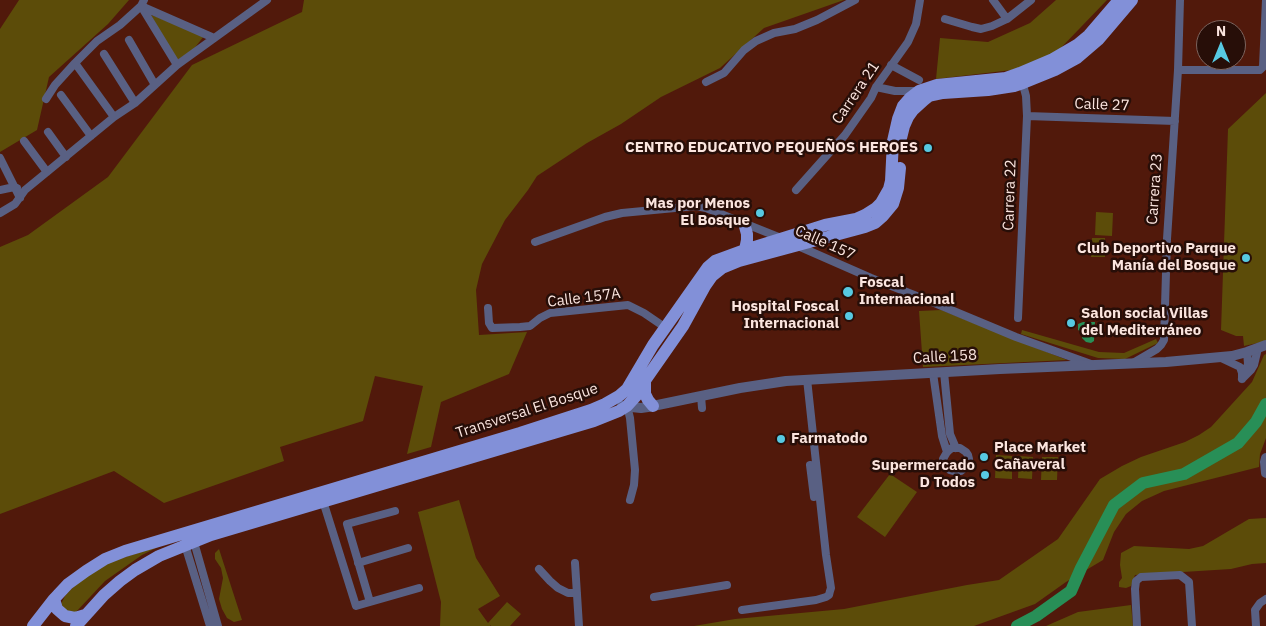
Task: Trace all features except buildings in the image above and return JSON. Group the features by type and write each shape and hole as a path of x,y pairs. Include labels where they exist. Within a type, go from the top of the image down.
{"main road":[{"name":"Transversal El Bosque","path":"76,626 104,595 136,570 159,556 211,535 594,421 609,416 626,406 637,394 683,326 705,286 712,276 722,268 739,261 865,227 875,223 888,210 896,197 898,188 901,138 904,126 913,110 924,100 929,96 943,93 995,89 1022,78 1077,45 1089,35 1119,0"},
{"name":"Transversal El Bosque","path":"33,626 54,598 68,584 105,559 125,551 520,433 605,404 627,389 653,345 708,267 715,261 825,225 856,219 870,212 881,203 891,181 893,140 898,119 903,106 919,85 1022,78 1055,70 1068,64 1098,40 1132,0"},
{"path":"744,223 748,240 745,250"},
{"path":"646,380 646,394 652,406"},
{"path":"54,598 57,609 65,616 75,618 85,615"},
{"path":"39,626 48,626"}],"street":[{"path":"0,212 15,204 25,190 114,117 135,103 177,66 267,0"},
{"path":"706,82 724,73 744,50 756,40 774,33 795,29 856,0"},
{"name":"Carrera 21","path":"796,190 845,135 908,42 916,24 920,0"},
{"path":"993,0 1007,19"},
{"path":"945,19 981,29 1007,19 1031,0"},
{"name":"Carrera 23","path":"1132,364 1157,349 1164,340 1167,239 1178,70 1180,0"},
{"path":"1178,70 1258,71 1262,69 1266,0"},
{"path":"142,3 214,38"},
{"path":"46,99 74,63 97,41 120,25 142,3"},
{"path":"142,3 177,66"},
{"path":"129,40 155,85"},
{"path":"104,54 135,103"},
{"path":"74,63 114,117"},
{"path":"890,66 919,85"},
{"name":"Carrera 22","path":"1018,318 1027,116 1026,96 1022,78"},
{"path":"876,87 895,91 919,85"},
{"path":"895,91 903,106"},
{"path":"61,95 91,136"},
{"name":"Calle 27","path":"1027,116 1175,121"},
{"path":"48,132 66,157"},
{"path":"24,141 47,172"},
{"path":"0,158 20,198"},
{"path":"0,190 14,187 25,190"},
{"name":"Calle 157","path":"535,242 605,217 622,213 696,206 706,208 1016,337 1098,366"},
{"name":"Calle 157A","path":"488,308 489,323 492,328 530,326 550,313 628,306 644,313 666,328"},
{"path":"1242,379 1251,370 1262,346"},
{"name":"Calle 158","path":"590,410 626,406 641,408 774,383 807,379 1166,362 1219,358 1247,352 1262,346"},
{"path":"1242,379 1247,369 1247,352"},
{"path":"1219,358 1240,367 1242,379"},
{"path":"938,373 950,434 956,448"},
{"path":"938,373 942,436 947,452"},
{"path":"807,379 821,544"},
{"path":"627,389 625,397 630,418 630,441 635,470 630,500"},
{"path":"701,396 702,408"},
{"path":"956,448 963,450 969,459 967,466 961,471 954,471 947,467 943,459 947,452 956,448"},
{"path":"1266,458 1266,473"},
{"path":"742,610 809,602 823,599 829,595 831,588 823,556 810,465"},
{"path":"323,501 356,606 419,588"},
{"path":"370,602 347,524 395,511"},
{"path":"189,544 210,626"},
{"path":"189,544 218,626"},
{"path":"358,563 408,548"},
{"path":"575,563 579,626"},
{"path":"539,568 558,588 568,593 577,593"},
{"path":"1137,626 1134,589 1136,581 1141,576 1180,575 1189,582 1192,626"},
{"path":"654,597 727,586"},
{"path":"1256,626 1255,610 1264,604"}],"shaded area":[{"path":"19,0 129,0 108,24 49,77 37,130 0,152 0,29"},
{"path":"304,0 844,0 764,28 720,68 661,97 537,176 505,220 482,264 476,290 479,335 527,332 509,374 441,402 431,447 407,454 423,386 375,376 363,421 280,447 284,461 164,503 114,471 0,514 0,247 28,235 108,177 192,65 302,12"},
{"path":"1056,0 1107,0 1055,54 1020,69 936,79 940,38 988,42 1030,23"},
{"path":"151,15 204,36 193,50 176,61"},
{"name":"Club Deportivo Parque Manía del Bosque","path":"1266,93 1266,340 1244,346 1243,336 1236,336 1221,330 1228,129"},
{"path":"1096,212 1113,213 1112,236 1095,235"},
{"path":"1092,238 1105,238 1105,257 1091,257"},
{"path":"941,310 1067,360 923,367 919,311"},
{"path":"1095,322 1094,341 1091,343 1086,342 1082,338 1082,332 1078,330 1078,324"},
{"path":"1022,330 1099,352 1124,353 1156,339 1158,343 1125,359 1098,358 1021,334"},
{"path":"1266,354 1266,438 1260,454 1259,467 1164,491 1142,501 1126,514 1114,532 1103,560 1066,582 1035,604 974,626 694,626 735,619 844,609 999,580 1058,539 1100,479 1141,457 1185,442 1211,427 1252,382"},
{"path":"996,455 1012,456 1012,479 995,478"},
{"path":"1019,456 1033,457 1032,479 1018,478"},
{"path":"1042,457 1058,457 1057,480 1041,480"},
{"path":"890,474 917,492 885,537 857,517"},
{"path":"459,500 476,558 500,596 478,609 488,623 507,602 521,614 510,626 440,626 441,602 418,512"},
{"path":"1266,518 1266,563 1231,569 1135,575 1131,586 1126,588 1119,587 1119,582 1122,578 1121,553 1134,546 1189,549 1203,546 1249,519"},
{"path":"160,546 142,555 105,581 76,612 68,613 61,604 65,596 79,581 107,563"},
{"path":"219,549 242,620 234,622 227,618 222,609 219,599 223,578 221,568 215,559 215,553"},
{"path":"1131,605 1133,626 1046,626 1078,612"}],"waterway":[{"path":"1017,626 1036,616 1071,591 1114,505 1143,483 1184,474 1238,443 1256,422 1266,404"}],"place":[{"name":"CENTRO EDUCATIVO PEQUEÑOS HEROES","path":"928,148"},
{"name":"Mas por Menos El Bosque","path":"760,213"},
{"name":"Club Deportivo Parque Manía del Bosque","path":"1246,258"},
{"name":"Foscal Internacional","path":"848,292"},
{"name":"Hospital Foscal Internacional","path":"849,316"},
{"name":"Salon social Villas del Mediterráneo","path":"1071,323"},
{"name":"Farmatodo","path":"781,439"},
{"name":"Place Market Cañaveral","path":"984,457"},
{"name":"Supermercado D Todos","path":"985,475"}]}
